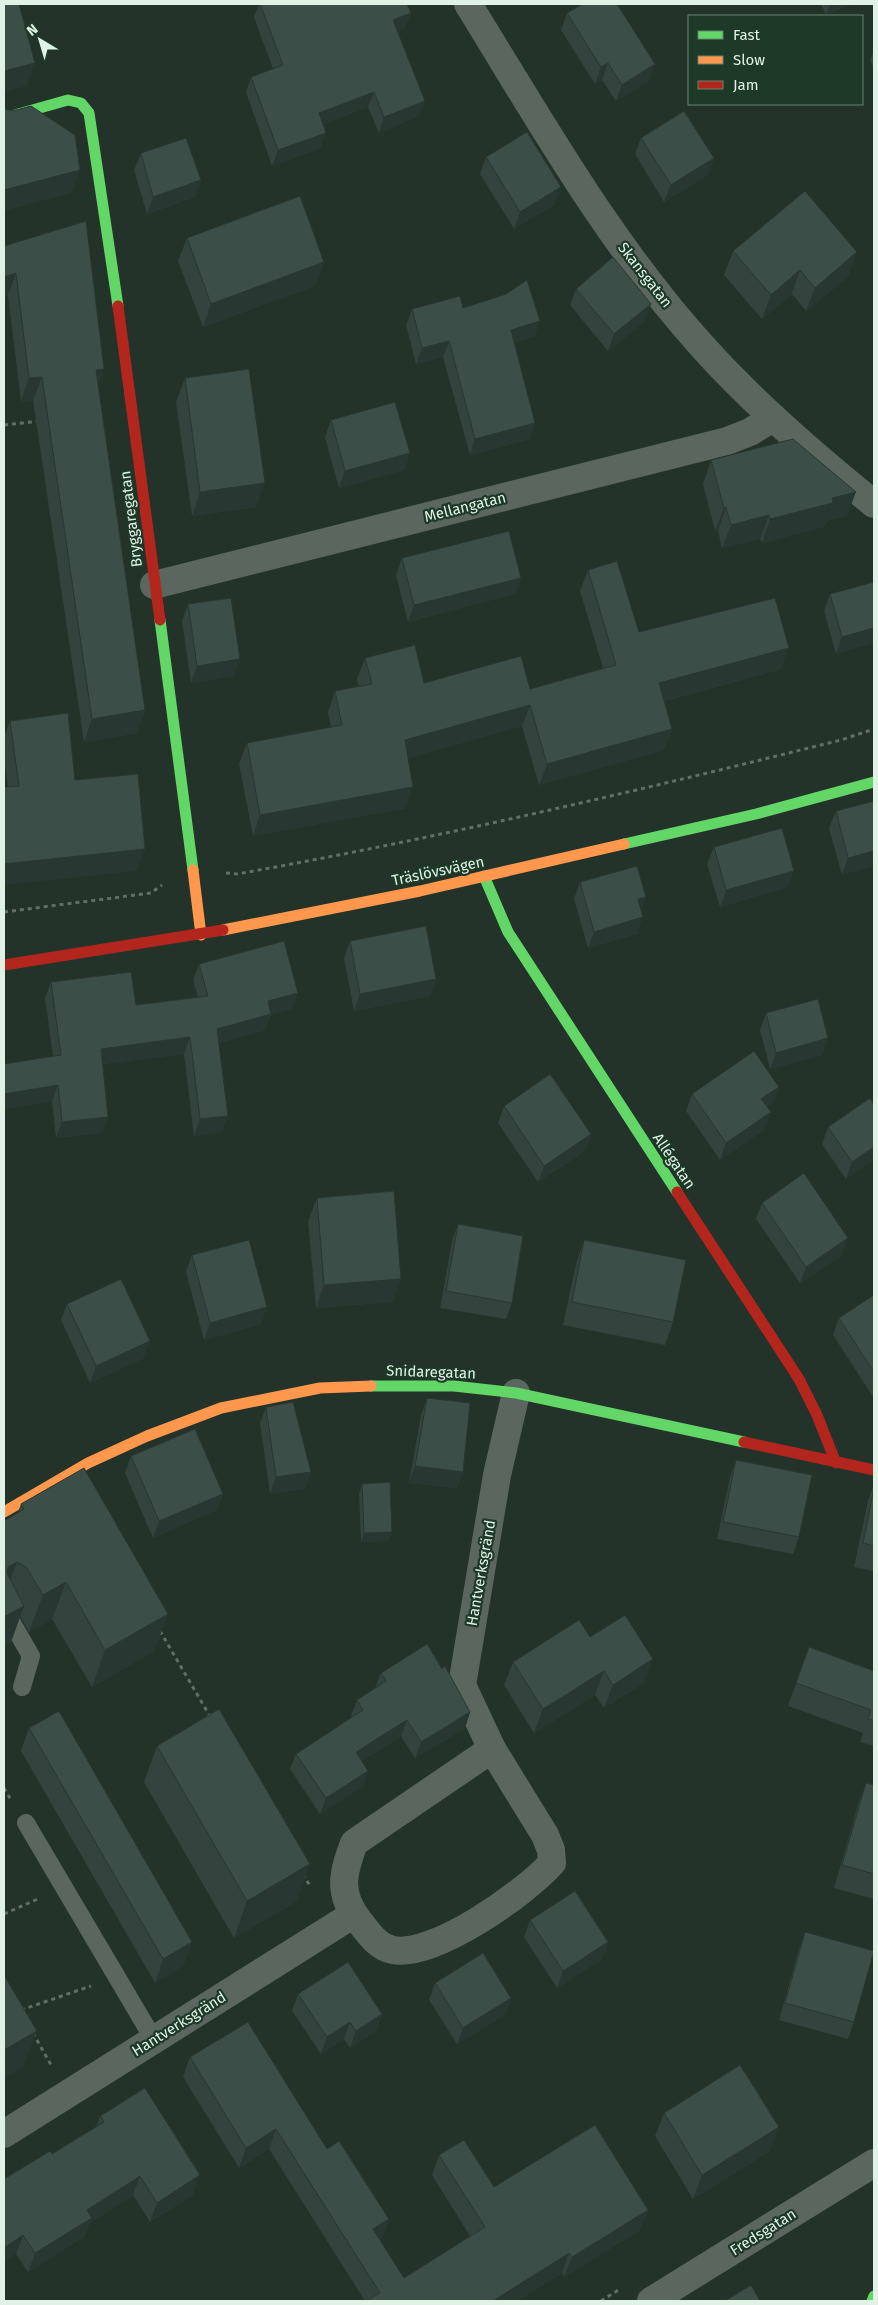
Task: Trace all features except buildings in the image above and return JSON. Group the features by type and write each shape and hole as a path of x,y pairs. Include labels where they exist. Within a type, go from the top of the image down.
{"street":[{"name":"Skansgatan","path":"468,4 576,180 617,239 702,346 772,418 874,504"},
{"name":"Bryggaregatan","path":"4,118 68,100 81,103 88,112 93,134 133,409 191,873 201,935"},
{"name":"Mellangatan","path":"154,585 727,441 750,432 772,418"},
{"name":"Träslövsvägen","path":"4,965 201,935 355,905 690,829 874,782"},
{"name":"Allégatan","path":"484,876 508,932 799,1379 817,1415 836,1463"},
{"name":"Snidaregatan","path":"4,1512 97,1460 147,1436 221,1408 320,1388 399,1385 454,1386 516,1393 874,1470"},
{"name":"Hantverksgränd","path":"344,1920 392,1950 418,1950 465,1929 540,1876 552,1863 551,1850 545,1835 492,1749 462,1686 497,1475 516,1393"},
{"name":"Hantverksgränd","path":"344,1920 342,1886 346,1862 354,1843 492,1749"},
{"name":"Hantverksgränd","path":"4,2134 344,1920"},
{"name":"Fredsgatan","path":"651,2301 874,2163"},
{"path":"872,2301 874,2296"}],"lane":[{"path":"4,1609 31,1656 22,1687"},
{"path":"26,1824 154,2040"}],"path":[{"path":"4,425 50,419"},
{"path":"4,912 151,893 170,880 191,873 213,871 237,874 368,851 600,800 841,740 874,729"},
{"path":"158,1628 214,1722"},
{"path":"299,1867 344,1920"},
{"path":"4,1914 64,1887"},
{"path":"13,2011 117,1977"},
{"path":"19,2010 24,2019"},
{"path":"29,2027 68,2093"}],"traffic: fast":[{"path":"4,118 68,100 81,103 89,113 118,306"},
{"path":"160,620 193,870"},
{"path":"624,844 756,814 874,782"},
{"path":"484,876 508,932 677,1192"},
{"path":"371,1386 454,1386 516,1393 744,1442"},
{"path":"872,2301 874,2296"}],"traffic: slow":[{"path":"223,930 420,891 624,844"},
{"path":"193,870 201,935"},
{"path":"4,1512 88,1463 147,1436 221,1408 320,1388 371,1386"}],"traffic: jam":[{"path":"118,306 160,620"},
{"path":"4,965 223,930"},
{"path":"677,1192 799,1379 817,1415 836,1463"},
{"path":"744,1442 874,1470"}]}
